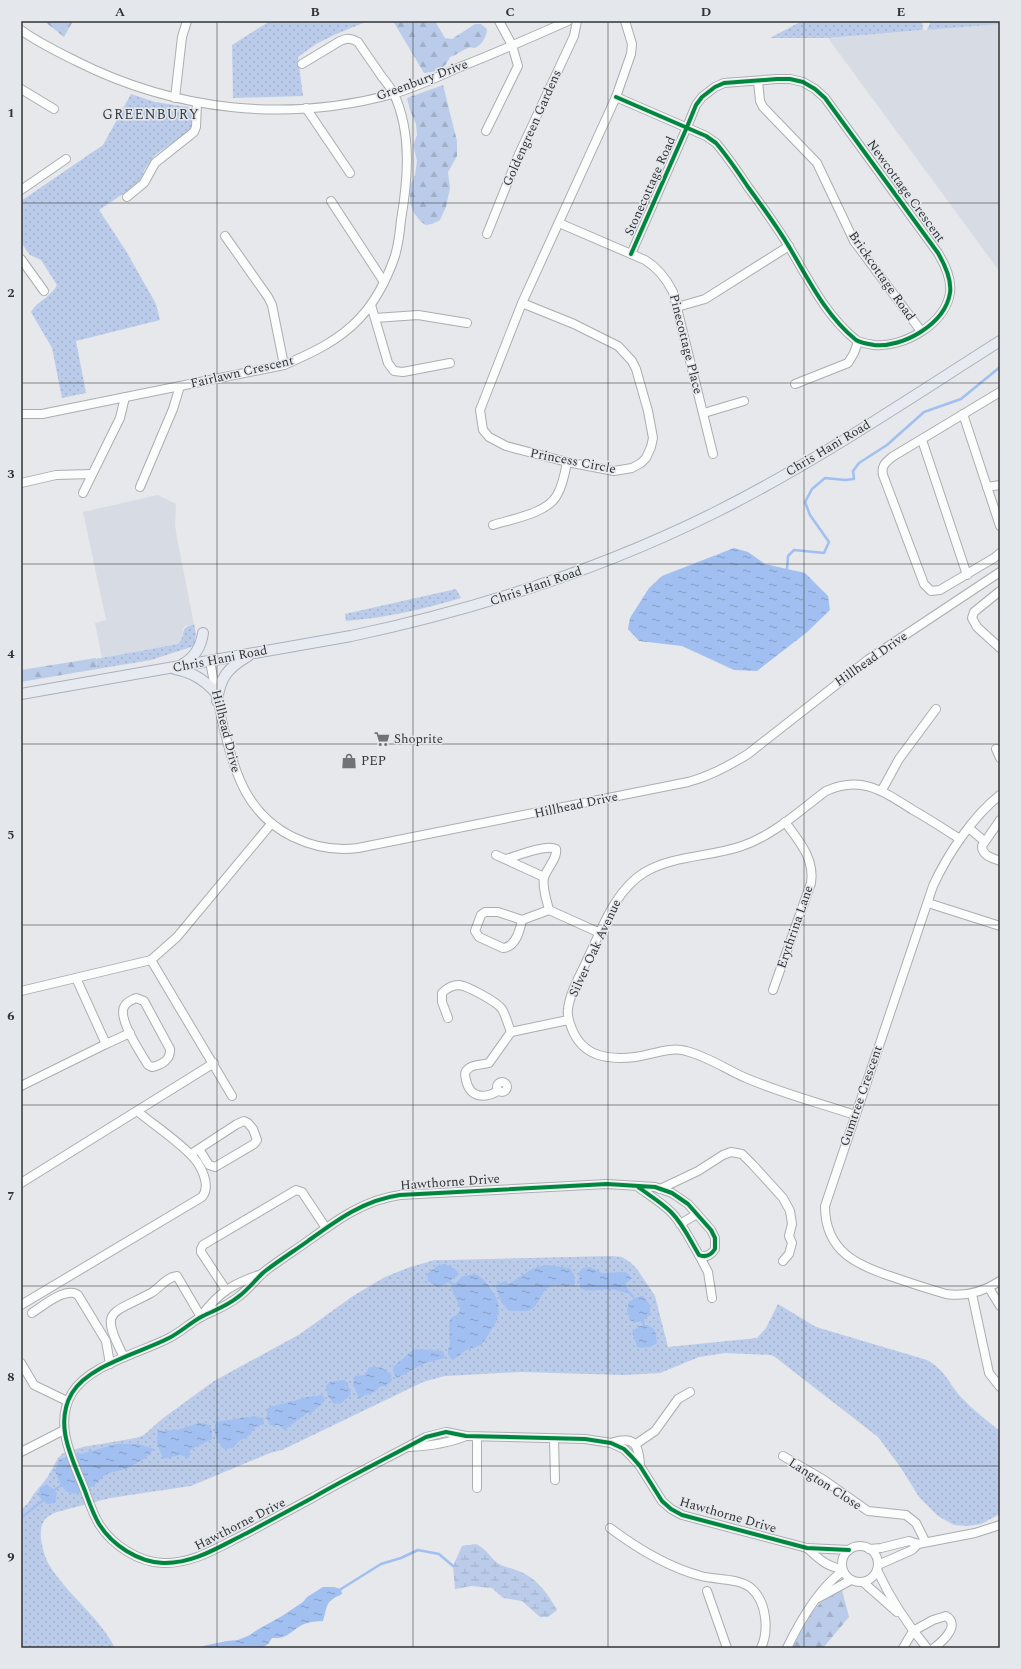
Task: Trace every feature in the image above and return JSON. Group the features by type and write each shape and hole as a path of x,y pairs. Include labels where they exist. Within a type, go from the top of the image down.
{"main road":[{"name":"Chris Hani Road","path":"21,694 351,636 431,618 534,588 635,550 718,511 792,470 865,426 1000,341"},
{"path":"175,667 189,661 195,655 200,646 203,633"},
{"path":"216,697 220,683 227,671 253,653"},
{"path":"175,667 197,676 205,682 216,697"}],"street":[{"path":"175,98 182,37 188,21"},
{"path":"486,131 516,71 517,60 512,45 499,21"},
{"name":"Greenbury Drive","path":"22,34 100,73 151,92 197,103 245,108 273,109 306,108 340,104 394,93 439,76 568,21"},
{"name":"Goldengreen Gardens","path":"487,234 519,154 574,36 577,21"},
{"name":"Princess Circle","path":"522,303 574,324 618,346 632,361 636,369 648,411 652,438 651,447 646,458 632,468 614,471 567,462 506,446 490,437 483,430 480,410 483,399 522,303 616,97 631,54 632,44 625,21"},
{"path":"302,64 340,41 352,39 358,42 394,93"},
{"name":"Newcottage Crescent","path":"687,127 696,105 702,97 715,87 724,83 790,79 803,82 815,89 825,98 938,253 946,268 950,292 944,311 938,318 909,338 888,345 858,342"},
{"name":"Brickcottage Road","path":"758,81 760,101 763,107 816,163 854,240 921,331"},
{"path":"21,89 54,109"},
{"name":"Fairlawn Crescent","path":"21,414 42,414 284,364 318,350 330,343 358,320 371,305 384,282 395,254 399,234 404,202 407,163 405,136 394,93"},
{"path":"616,97 706,136 720,147 776,226 810,284 838,323 858,342 854,354 848,363 795,384"},
{"path":"127,197 140,188 155,163 194,132 196,127 197,103"},
{"path":"306,108 350,173"},
{"name":"Stonecottage Road","path":"631,254 687,127"},
{"path":"21,190 66,159"},
{"path":"331,201 384,282"},
{"name":"Pinecottage Place","path":"559,223 631,254 654,266 667,280 673,292 677,307 713,454"},
{"path":"225,236 272,305 284,364"},
{"path":"677,307 705,299 789,246"},
{"path":"21,259 44,291"},
{"path":"371,305 388,363 394,371 403,372 450,363"},
{"path":"375,318 418,315 467,323"},
{"path":"140,487 173,409 180,386"},
{"path":"1000,392 888,460 883,465 883,475 927,588 931,591 940,590 967,575 1000,553"},
{"path":"83,493 91,474 120,418 125,397"},
{"path":"704,413 744,401"},
{"path":"963,414 1000,526"},
{"path":"922,440 967,575"},
{"path":"493,525 534,513 552,503 562,485 567,462"},
{"path":"21,483 56,475 91,474"},
{"path":"987,487 1000,485"},
{"name":"Hillhead Drive","path":"210,661 216,697 229,750 245,793 254,806 272,824 301,841 320,847 335,849 358,848 702,778 723,769 748,754 864,663 1000,572"},
{"path":"1000,591 974,612 972,618 977,627 1000,648"},
{"path":"882,790 899,759 936,709"},
{"path":"996,749 1000,758"},
{"name":"Silver Oak Avenue","path":"568,1020 568,1010 573,993 616,901 634,880 647,872 675,861 722,852 743,846 762,837 785,822 826,791 835,787 854,784 882,790 960,839"},
{"name":"Gumtree Crescent","path":"1000,795 992,801 960,839 940,870 825,1206 826,1222 838,1247 858,1264 871,1270 946,1294 958,1296 972,1294 989,1288 1000,1281"},
{"path":"1000,820 984,841 982,846 984,852 1000,861"},
{"name":"Erythrina Lane","path":"773,990 811,883 812,873 811,864 806,853 785,822"},
{"path":"21,991 151,960 177,937 272,824"},
{"path":"969,828 984,841"},
{"path":"506,859 544,848 553,848 557,851 543,882 549,910"},
{"path":"496,855 544,877"},
{"path":"928,903 1000,926"},
{"path":"522,920 517,937 507,948 480,937 475,931 481,915 490,911 522,920 549,910 600,933"},
{"path":"151,960 214,1063 232,1096"},
{"path":"76,978 106,1044"},
{"path":"448,1018 442,1002 442,992 450,987 461,986 498,1006 505,1016 511,1032"},
{"path":"140,998 146,1005 168,1044 170,1053 168,1057 164,1062 156,1066 149,1066 130,1033 123,1017 124,1008 130,1001 140,998"},
{"path":"498,1091 486,1095 475,1094 471,1091 465,1074 466,1070 470,1067 489,1063 511,1032 568,1020 574,1036 581,1044 595,1055 605,1057 634,1057 672,1050 685,1050 748,1078 855,1115"},
{"path":"21,1086 130,1033"},
{"path":"21,1183 214,1063"},
{"path":"21,1305 202,1197 205,1193 205,1182 199,1166 191,1154 137,1111"},
{"path":"191,1154 198,1149 241,1122 248,1123 256,1135 257,1140 254,1144 215,1167 209,1165 198,1149"},
{"path":"660,1189 698,1171 723,1155 731,1152 742,1154 753,1164 783,1198 790,1211 792,1224 789,1236 792,1242 789,1254 783,1261"},
{"name":"Hawthorne Drive","path":"699,1255 707,1256 715,1250 716,1238 711,1230 688,1204 672,1193 655,1187 608,1184 383,1197 367,1203 326,1228 262,1274 239,1296 225,1306 202,1317 169,1338 124,1357 90,1374 80,1382 65,1408 64,1430 70,1451 86,1496 99,1524 107,1534 126,1550 148,1560 161,1563 186,1560 199,1556 240,1536 406,1447 426,1437 446,1432 466,1436 597,1440 612,1443 624,1450 640,1466 662,1500 671,1509 682,1515 807,1548 849,1550"},
{"name":"Hawthorne Drive","path":"638,1187 671,1213 680,1224 708,1272 712,1298"},
{"path":"239,1296 229,1288 202,1252 201,1250 203,1245 296,1190 301,1190 326,1228"},
{"path":"680,1224 697,1214"},
{"name":"Hawthorne Drive","path":"202,1317 218,1296 229,1288 262,1274"},
{"path":"124,1357 113,1336 110,1324 111,1316 126,1304 152,1292 170,1278 177,1276 202,1317"},
{"path":"989,1288 1000,1306"},
{"path":"32,1313 68,1292 78,1295 106,1341 110,1364"},
{"path":"972,1294 989,1373 1000,1387"},
{"path":"218,1296 225,1306"},
{"path":"21,1363 34,1385 68,1402"},
{"path":"636,1444 655,1431 678,1399 690,1392"},
{"path":"21,1452 64,1430"},
{"path":"446,1432 448,1443"},
{"name":"Hawthorne Drive","path":"406,1447 448,1443 466,1436"},
{"path":"477,1436 477,1488"},
{"path":"426,1437 428,1446"},
{"path":"554,1439 555,1480"},
{"path":"612,1443 627,1440 636,1444 639,1451 640,1466"},
{"name":"Langton Close","path":"783,1456 824,1480 868,1511 906,1515 916,1523 922,1542"},
{"path":"851,1580 843,1570 843,1558 849,1550 859,1546 881,1548 909,1541 922,1542 975,1533 1000,1525"},
{"path":"610,1528 633,1545 670,1565 701,1576 742,1583 750,1588 756,1593 765,1615 766,1631 761,1648"},
{"path":"863,1582 873,1577 878,1567 912,1550 922,1542"},
{"name":"Hawthorne Drive","path":"807,1548 825,1564 843,1570"},
{"path":"869,1548 876,1556 878,1567 887,1590 902,1617 927,1648"},
{"path":"787,1648 802,1620 827,1584 843,1570"},
{"path":"818,1598 851,1580 863,1582 902,1617"},
{"path":"707,1591 727,1648"},
{"path":"903,1648 913,1631 940,1617 946,1616 951,1619 953,1625 950,1632 934,1648"}],"shaded area":[{"path":"1000,24 1000,272 828,38"},
{"path":"158,495 176,504 175,525 194,624 185,626 183,629 182,640 178,644 102,658 95,623 106,620 83,512"}],"green space":[{"path":"44,21 73,21 64,37"},
{"path":"270,21 368,21 316,44 298,57 303,96 233,98 232,45"},
{"path":"393,21 435,21 445,38 452,39 475,24 481,24 487,29 487,32 484,40 478,47 468,48 450,57 446,64 440,69 433,72 424,73"},
{"path":"802,21 922,21 923,30 828,38 770,38"},
{"path":"931,21 1000,21 1000,24 927,30"},
{"path":"443,85 457,141 457,156 448,172 450,188 446,207 440,220 426,225 421,222 414,213 410,203 410,186 415,175 417,161 413,145 417,135 416,124 407,98"},
{"path":"131,94 155,102 188,107 191,109 192,126 188,132 155,155 145,169 139,183 99,210 126,251 156,304 160,320 76,341 86,393 62,398 52,348 31,312 51,293 57,285 41,260 30,255 21,244 21,201 103,145"},
{"path":"456,589 461,598 433,606 375,618 346,621 345,614"},
{"path":"194,624 196,634 194,646 151,660 97,669 96,659 178,644 184,630"},
{"path":"96,658 97,669 21,682 21,670"},
{"path":"622,1257 630,1262 637,1269 655,1296 668,1347 757,1338 766,1328 778,1304 816,1327 927,1360 942,1372 965,1401 1000,1431 1000,1514 981,1524 968,1526 954,1525 938,1516 919,1497 901,1468 878,1437 771,1355 725,1353 699,1357 660,1373 624,1375 520,1372 445,1376 423,1382 282,1450 270,1453 191,1486 110,1498 50,1515 44,1521 41,1530 44,1554 48,1563 64,1585 92,1615 115,1648 21,1648 21,1510 47,1478 58,1458 63,1453 83,1447 136,1438 144,1435 162,1419 214,1381 300,1334 353,1296 385,1277 410,1267 435,1260"},
{"path":"476,1544 499,1564 522,1572 540,1585 557,1610 548,1617 540,1617 522,1601 503,1598 492,1588 471,1586 455,1589 453,1566 462,1546"},
{"path":"842,1590 849,1617 823,1648 792,1648 812,1612 824,1599"}],"water":[{"path":"734,548 748,552 765,564 805,573 828,596 830,610 806,633 757,671 734,670 682,646 639,641 628,629 630,618 649,588 662,576"},
{"path":"445,1264 455,1269 459,1274 439,1288 428,1281 427,1274 438,1265"},
{"path":"545,1265 570,1268 574,1275 575,1283 573,1286 555,1285 549,1287 546,1289 536,1305 529,1311 508,1310 500,1300 496,1285 505,1281 509,1284 532,1269"},
{"path":"590,1267 602,1273 626,1272 632,1278 626,1283 627,1293 612,1289 592,1291 580,1288 579,1272 583,1268"},
{"path":"476,1274 486,1282 495,1295 499,1306 498,1317 496,1323 482,1344 467,1350 452,1360 448,1354 450,1344 449,1323 451,1318 459,1313 460,1308 451,1287 463,1276"},
{"path":"643,1296 650,1305 650,1315 640,1321 635,1322 630,1320 627,1311 629,1302 637,1297"},
{"path":"648,1325 655,1330 657,1343 653,1346 642,1348 637,1347 632,1331 640,1326"},
{"path":"414,1349 443,1351 445,1358 425,1363 397,1378 394,1374 393,1367"},
{"path":"369,1367 380,1367 391,1374 392,1381 385,1386 379,1387 376,1391 359,1398 353,1384 355,1376 365,1375"},
{"path":"344,1380 348,1383 351,1395 341,1403 334,1404 328,1396 326,1386 330,1382"},
{"path":"322,1394 325,1401 311,1413 309,1412 284,1430 279,1425 270,1425 267,1420 267,1409 270,1407"},
{"path":"254,1416 263,1418 264,1424 255,1427 248,1437 240,1440 233,1448 224,1449 215,1433 216,1422"},
{"path":"199,1423 206,1424 210,1427 212,1439 190,1450 189,1458 180,1455 163,1459 157,1443 158,1431 177,1430"},
{"path":"117,1444 138,1444 154,1449 144,1459 128,1468 106,1474 93,1486 78,1494 67,1492 61,1485 55,1471 59,1460"},
{"path":"47,1484 57,1493 55,1503 47,1504 39,1496 40,1488"},
{"path":"323,1587 334,1587 341,1589 342,1594 328,1604 323,1621 304,1624 286,1636 272,1638 268,1644 262,1648 203,1648 203,1646 238,1640 250,1635 282,1616"}],"waterway":[{"path":"787,569 788,556 794,550 824,553 829,542 810,515 805,502 812,489 825,478 845,480 854,479 853,471 859,463 887,445 924,412 961,399 1000,367"},
{"path":"626,1289 636,1300"},
{"path":"642,1316 644,1325"},
{"path":"52,1492 64,1483"},
{"path":"21,1518 46,1498"},
{"path":"341,1589 381,1564 401,1558 418,1550 439,1554 453,1566"}],"cycle path":[{"path":"616,97 706,136 716,143 779,230 826,308 856,340 872,345 885,345 909,338 921,332 940,315 950,293 949,277 938,253 825,98 815,89 803,82 790,79 724,83 715,87 702,97 696,105 687,127 631,254"},
{"path":"638,1187 671,1212 683,1227 699,1255 706,1256 715,1249 715,1238 711,1230 688,1204 672,1193 655,1187 607,1184 400,1195 375,1201 351,1212 264,1272 245,1291 230,1303 199,1318 169,1338 103,1367 90,1375 80,1383 72,1393 64,1417 67,1442 71,1455 91,1508 99,1524 111,1539 135,1556 154,1562 163,1563 185,1561 206,1553 247,1533 426,1437 446,1432 466,1436 585,1439 611,1443 624,1449 632,1457 640,1466 662,1501 671,1509 682,1515 807,1548 849,1550"}],"place":[{"name":"Shoprite","path":"382,739"},
{"name":"PEP","path":"349,761"}],"district":[{"name":"GREENBURY","path":"151,114"}]}
